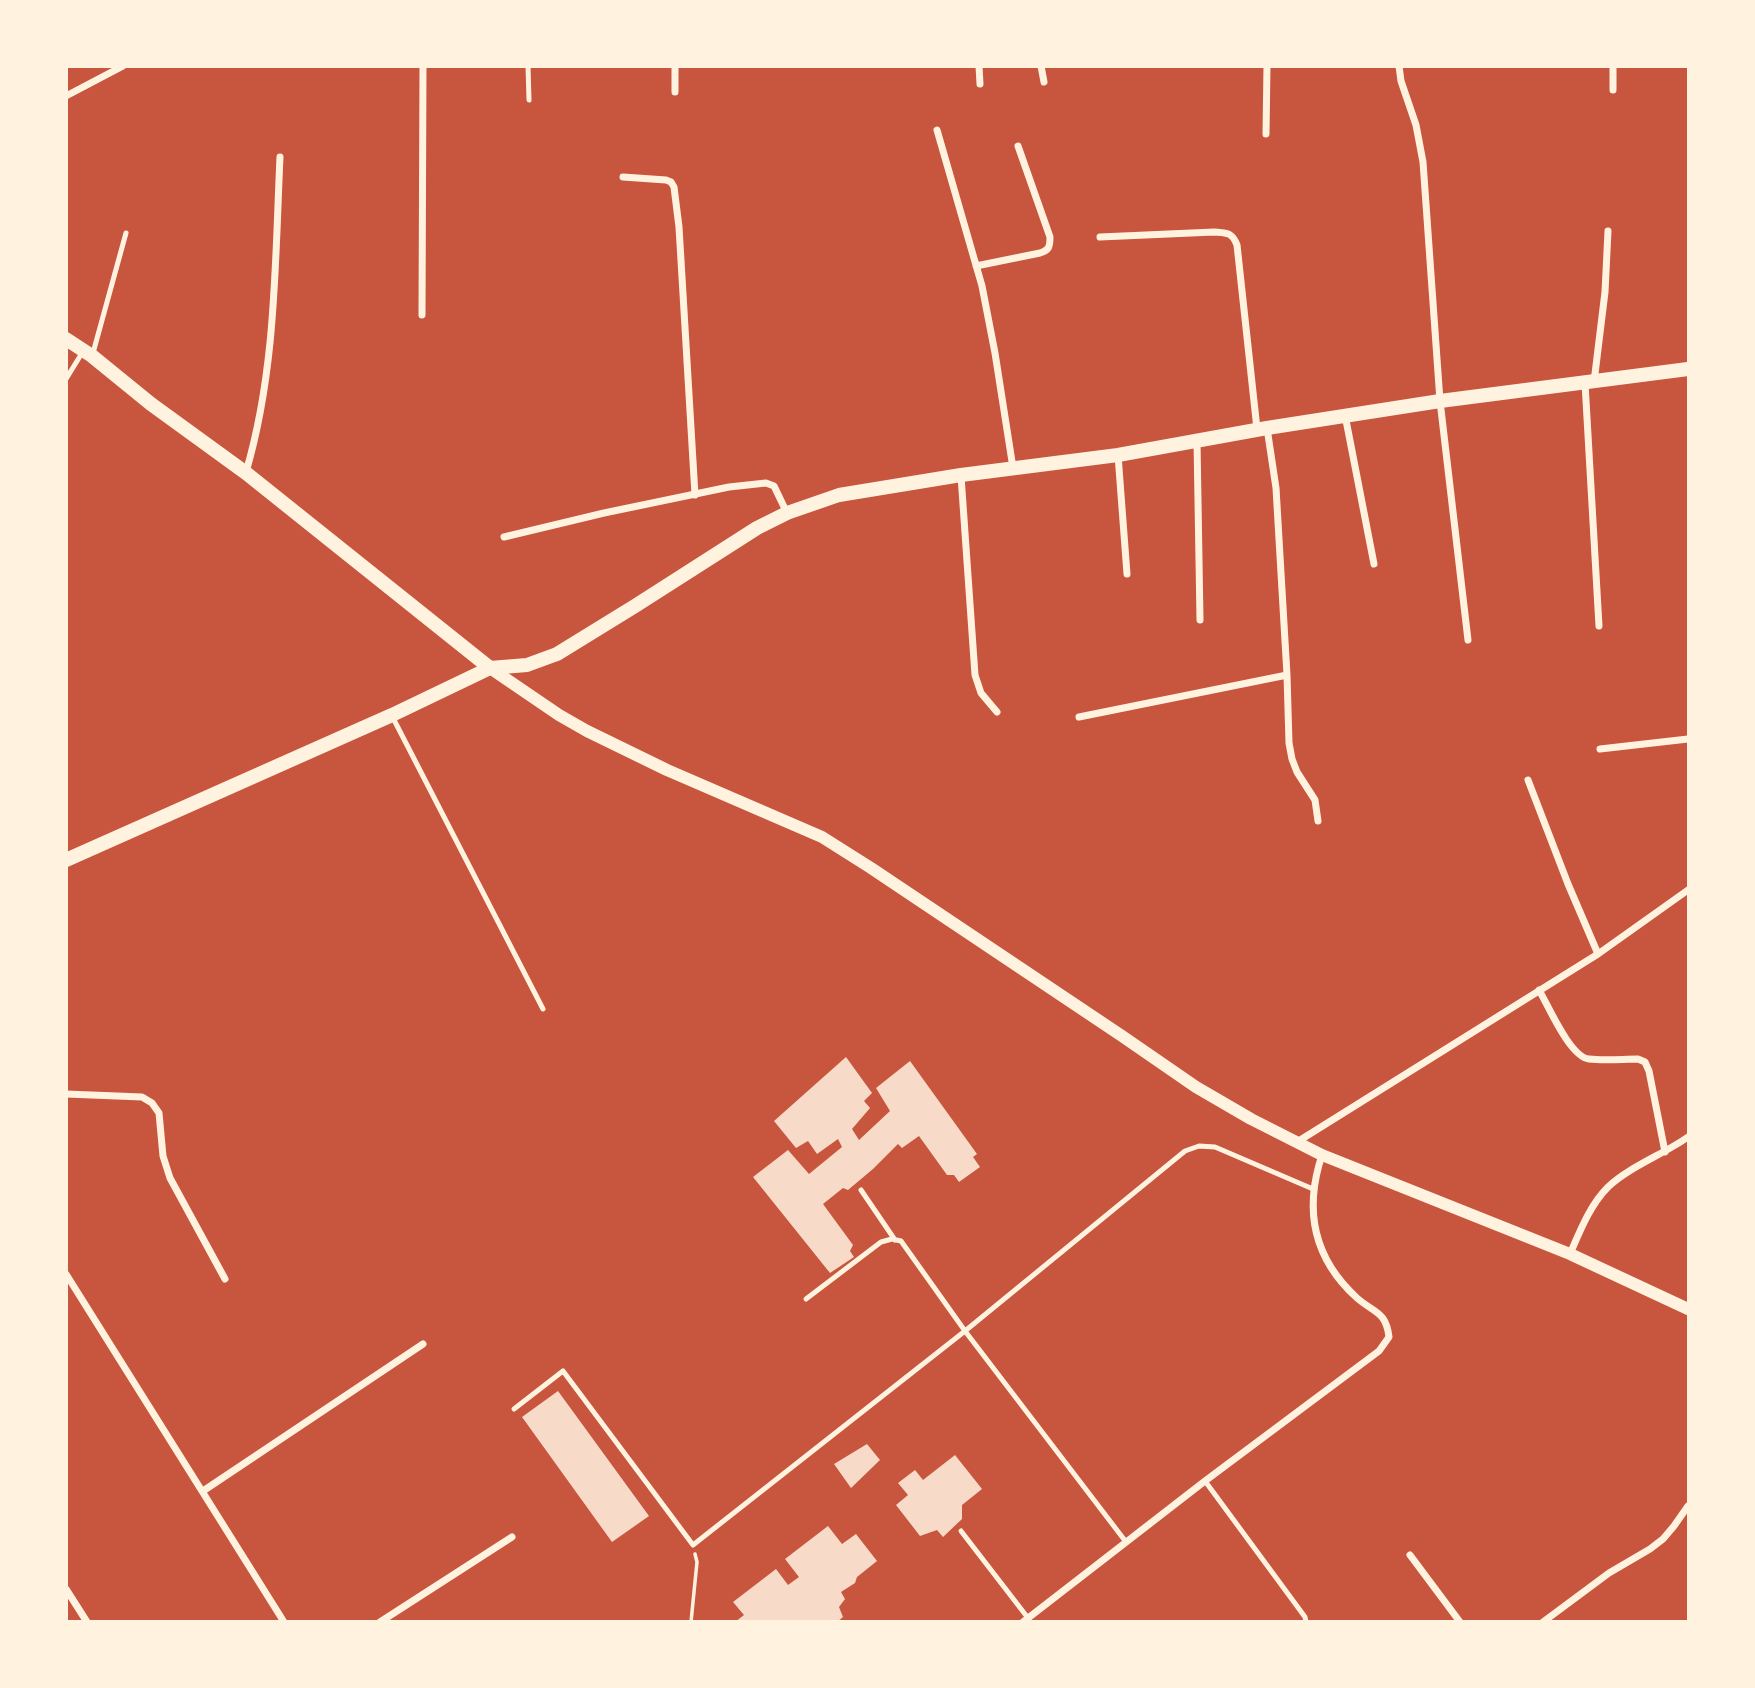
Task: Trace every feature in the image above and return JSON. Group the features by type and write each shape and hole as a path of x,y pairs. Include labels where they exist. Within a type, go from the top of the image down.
{"main road":[{"path":"66,339 246,472 490,668"},
{"path":"66,860 392,715 490,668 527,665 557,654 721,550 787,513 839,495 1118,454 1345,415 1689,369"}],"street":[{"path":"66,96 123,66"},
{"path":"422,315 423,66"},
{"path":"675,66 675,92"},
{"path":"979,66 980,84"},
{"path":"1041,66 1044,82"},
{"path":"1266,134 1267,66"},
{"path":"1399,66 1401,81 1416,125 1423,162 1440,401 1468,640"},
{"path":"1613,66 1613,90"},
{"path":"937,130 982,286 1013,468"},
{"path":"976,265 1040,253 1047,251 1050,246 1051,237 1018,146"},
{"path":"246,472 260,418 269,356 280,157"},
{"path":"623,177 666,180 674,187 695,495"},
{"path":"1599,626 1589,382 1605,292 1608,231"},
{"path":"1100,237 1214,232 1228,233 1234,237 1237,245 1262,429 1276,488 1289,743 1297,772 1315,800 1318,821"},
{"path":"1345,415 1374,564"},
{"path":"1197,441 1200,620"},
{"path":"1118,454 1127,574"},
{"path":"961,475 975,675 981,693 997,712"},
{"path":"504,537 729,487 766,483 775,486 787,513"},
{"path":"490,668 587,731 667,770 822,837 1122,1035 1196,1087 1297,1142 1322,1155 1570,1254 1689,1309"},
{"path":"1079,717 1287,675"},
{"path":"1600,749 1689,738"},
{"path":"1528,780 1598,954"},
{"path":"1297,1142 1598,954 1689,890"},
{"path":"1539,990 1577,1054 1587,1059 1639,1059 1645,1062 1665,1152"},
{"path":"66,1094 142,1097 152,1103 159,1114 163,1156 170,1178 225,1279"},
{"path":"1570,1254 1591,1210 1608,1187 1689,1137"},
{"path":"1026,1620 1378,1350 1389,1337 1387,1323 1347,1289 1335,1275 1318,1242 1312,1207 1316,1172 1322,1155"},
{"path":"66,1274 284,1622"},
{"path":"202,1491 423,1344"},
{"path":"1543,1622 1609,1573 1657,1544 1689,1506"},
{"path":"380,1622 512,1537"},
{"path":"1410,1555 1460,1622"},
{"path":"66,1589 87,1622"}],"lane":[{"path":"528,66 529,100"},
{"path":"66,379 88,353 126,233"},
{"path":"392,715 542,1009"},
{"path":"514,1409 563,1371 693,1545 965,1331 1185,1151 1199,1146 1215,1147 1313,1189"},
{"path":"861,1190 895,1240"},
{"path":"806,1299 881,1242 901,1241 965,1331 1126,1542"},
{"path":"1205,1481 1306,1622"},
{"path":"961,1531 1026,1620"}],"path":[{"path":"691,1622 697,1562 693,1545"}],"building":[{"path":"846,1057 872,1093 864,1101 870,1108 852,1129 859,1140 890,1111 876,1088 910,1061 977,1154 973,1157 980,1167 959,1182 954,1175 947,1175 919,1136 902,1148 898,1144 848,1190 843,1188 823,1204 853,1245 850,1251 854,1257 830,1273 753,1177 788,1150 809,1174 842,1147 838,1139 817,1154 808,1141 796,1148 774,1121"},
{"path":"558,1391 649,1516 612,1542 522,1417"},
{"path":"867,1444 880,1460 851,1488 834,1464"},
{"path":"955,1455 982,1489 962,1505 962,1519 943,1537 937,1530 920,1536 896,1505 908,1495 898,1483 915,1470 923,1480"},
{"path":"828,1526 842,1544 856,1534 877,1561 857,1577 855,1583 841,1592 845,1599 839,1607 843,1617 837,1622 735,1622 744,1615 733,1602 776,1569 788,1585 799,1577 785,1559"}]}
